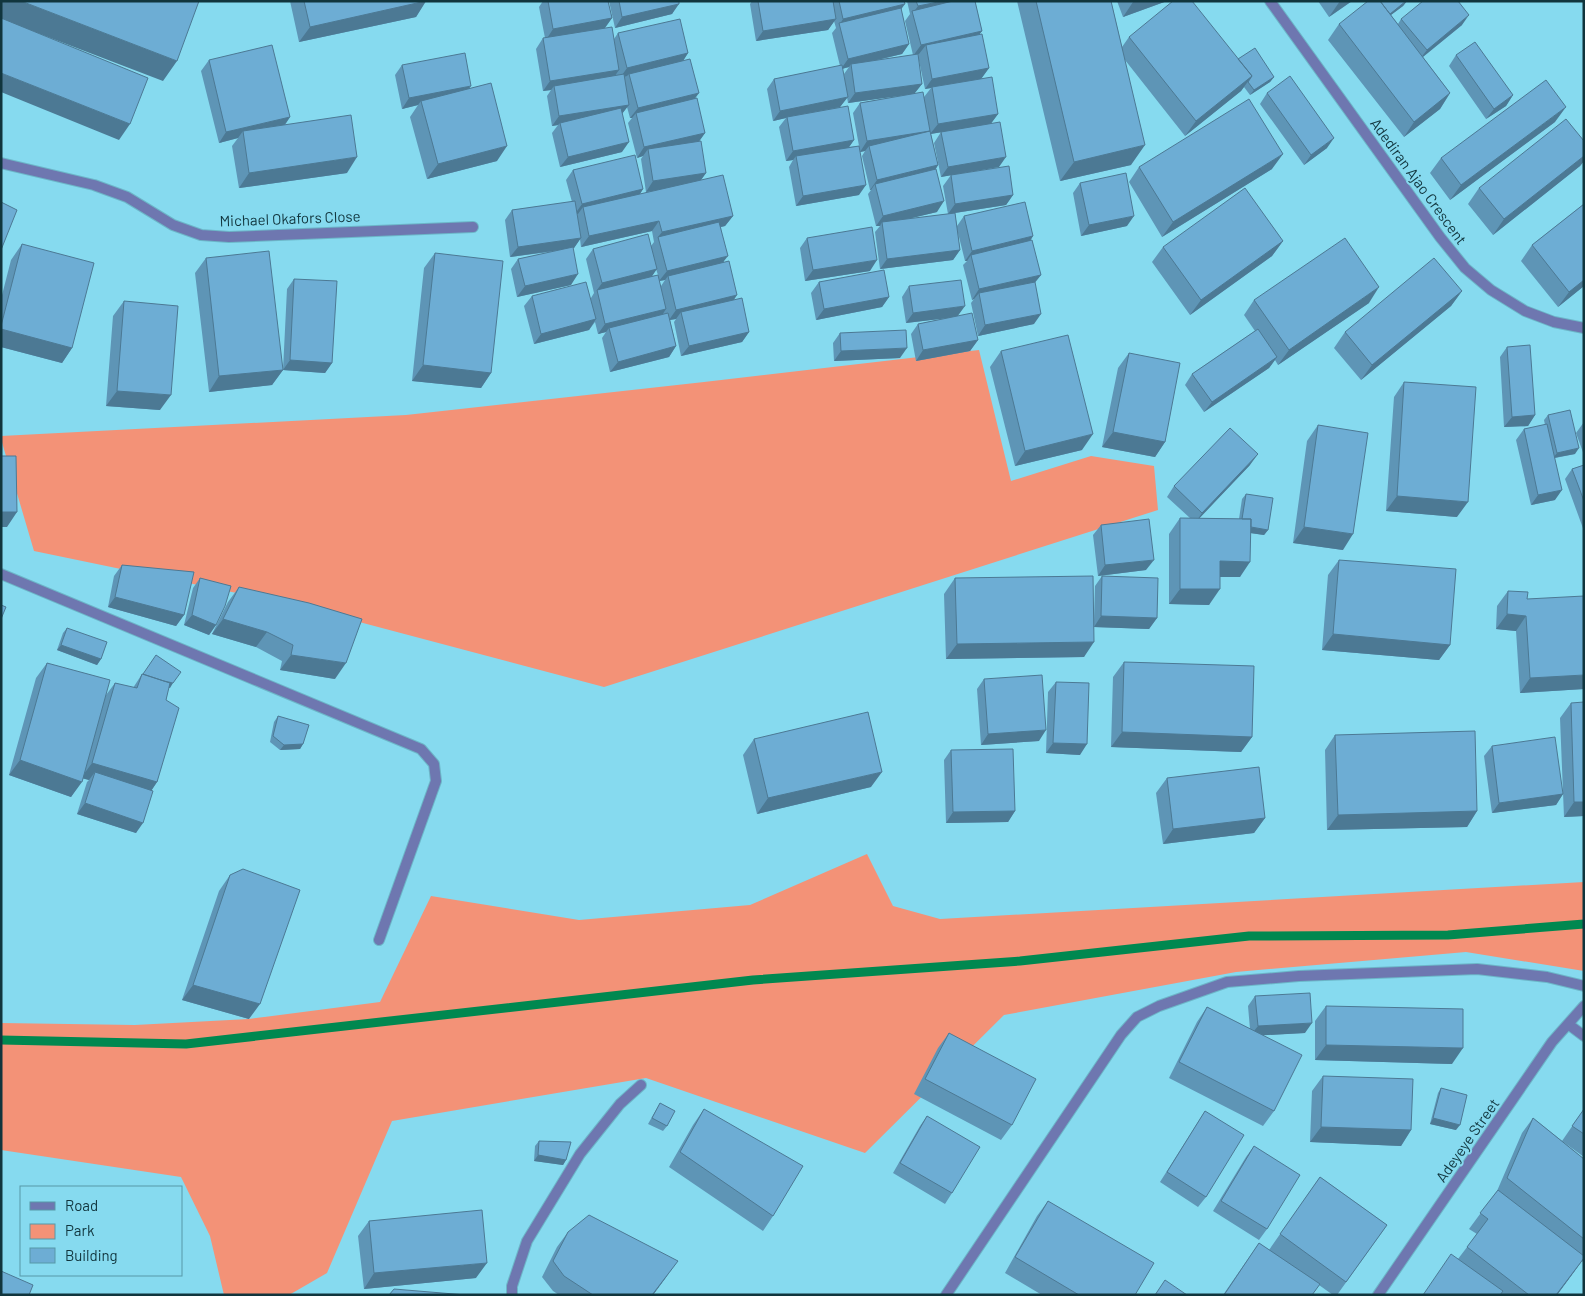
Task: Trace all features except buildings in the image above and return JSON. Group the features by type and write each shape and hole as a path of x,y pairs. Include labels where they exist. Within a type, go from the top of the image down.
{"street":[{"name":"Adediran Ajao Crescent","path":"1270,1 1464,268 1491,290 1525,311 1554,322 1584,328"},
{"name":"Michael Okafors Close","path":"1,164 94,185 127,197 173,225 201,235 229,237 473,227"},
{"path":"1,574 421,749 434,764 436,781 379,940"},
{"path":"946,1295 1121,1035 1137,1017 1158,1006 1227,982 1299,976 1477,969 1547,977 1584,986"},
{"name":"Adeyeye Street","path":"1378,1295 1552,1042 1584,1006"},
{"path":"1568,1024 1584,1036"},
{"path":"512,1295 512,1286 527,1242 575,1162 620,1104 641,1085"}],"green space":[{"path":"979,350 1011,481 1091,456 1154,466 1158,510 604,687 299,606 34,551 1,439 1,436 406,415"},
{"path":"867,854 893,906 940,919 1584,882 1584,971 1466,952 1236,972 1004,1015 865,1153 646,1078 392,1121 327,1273 289,1295 224,1295 210,1236 181,1177 1,1150 1,1023 135,1025 249,1019 380,1002 431,896 579,920 750,905"}],"waterway":[{"path":"1,1040 186,1044 753,980 1020,961 1249,936 1448,935 1584,924"}]}
